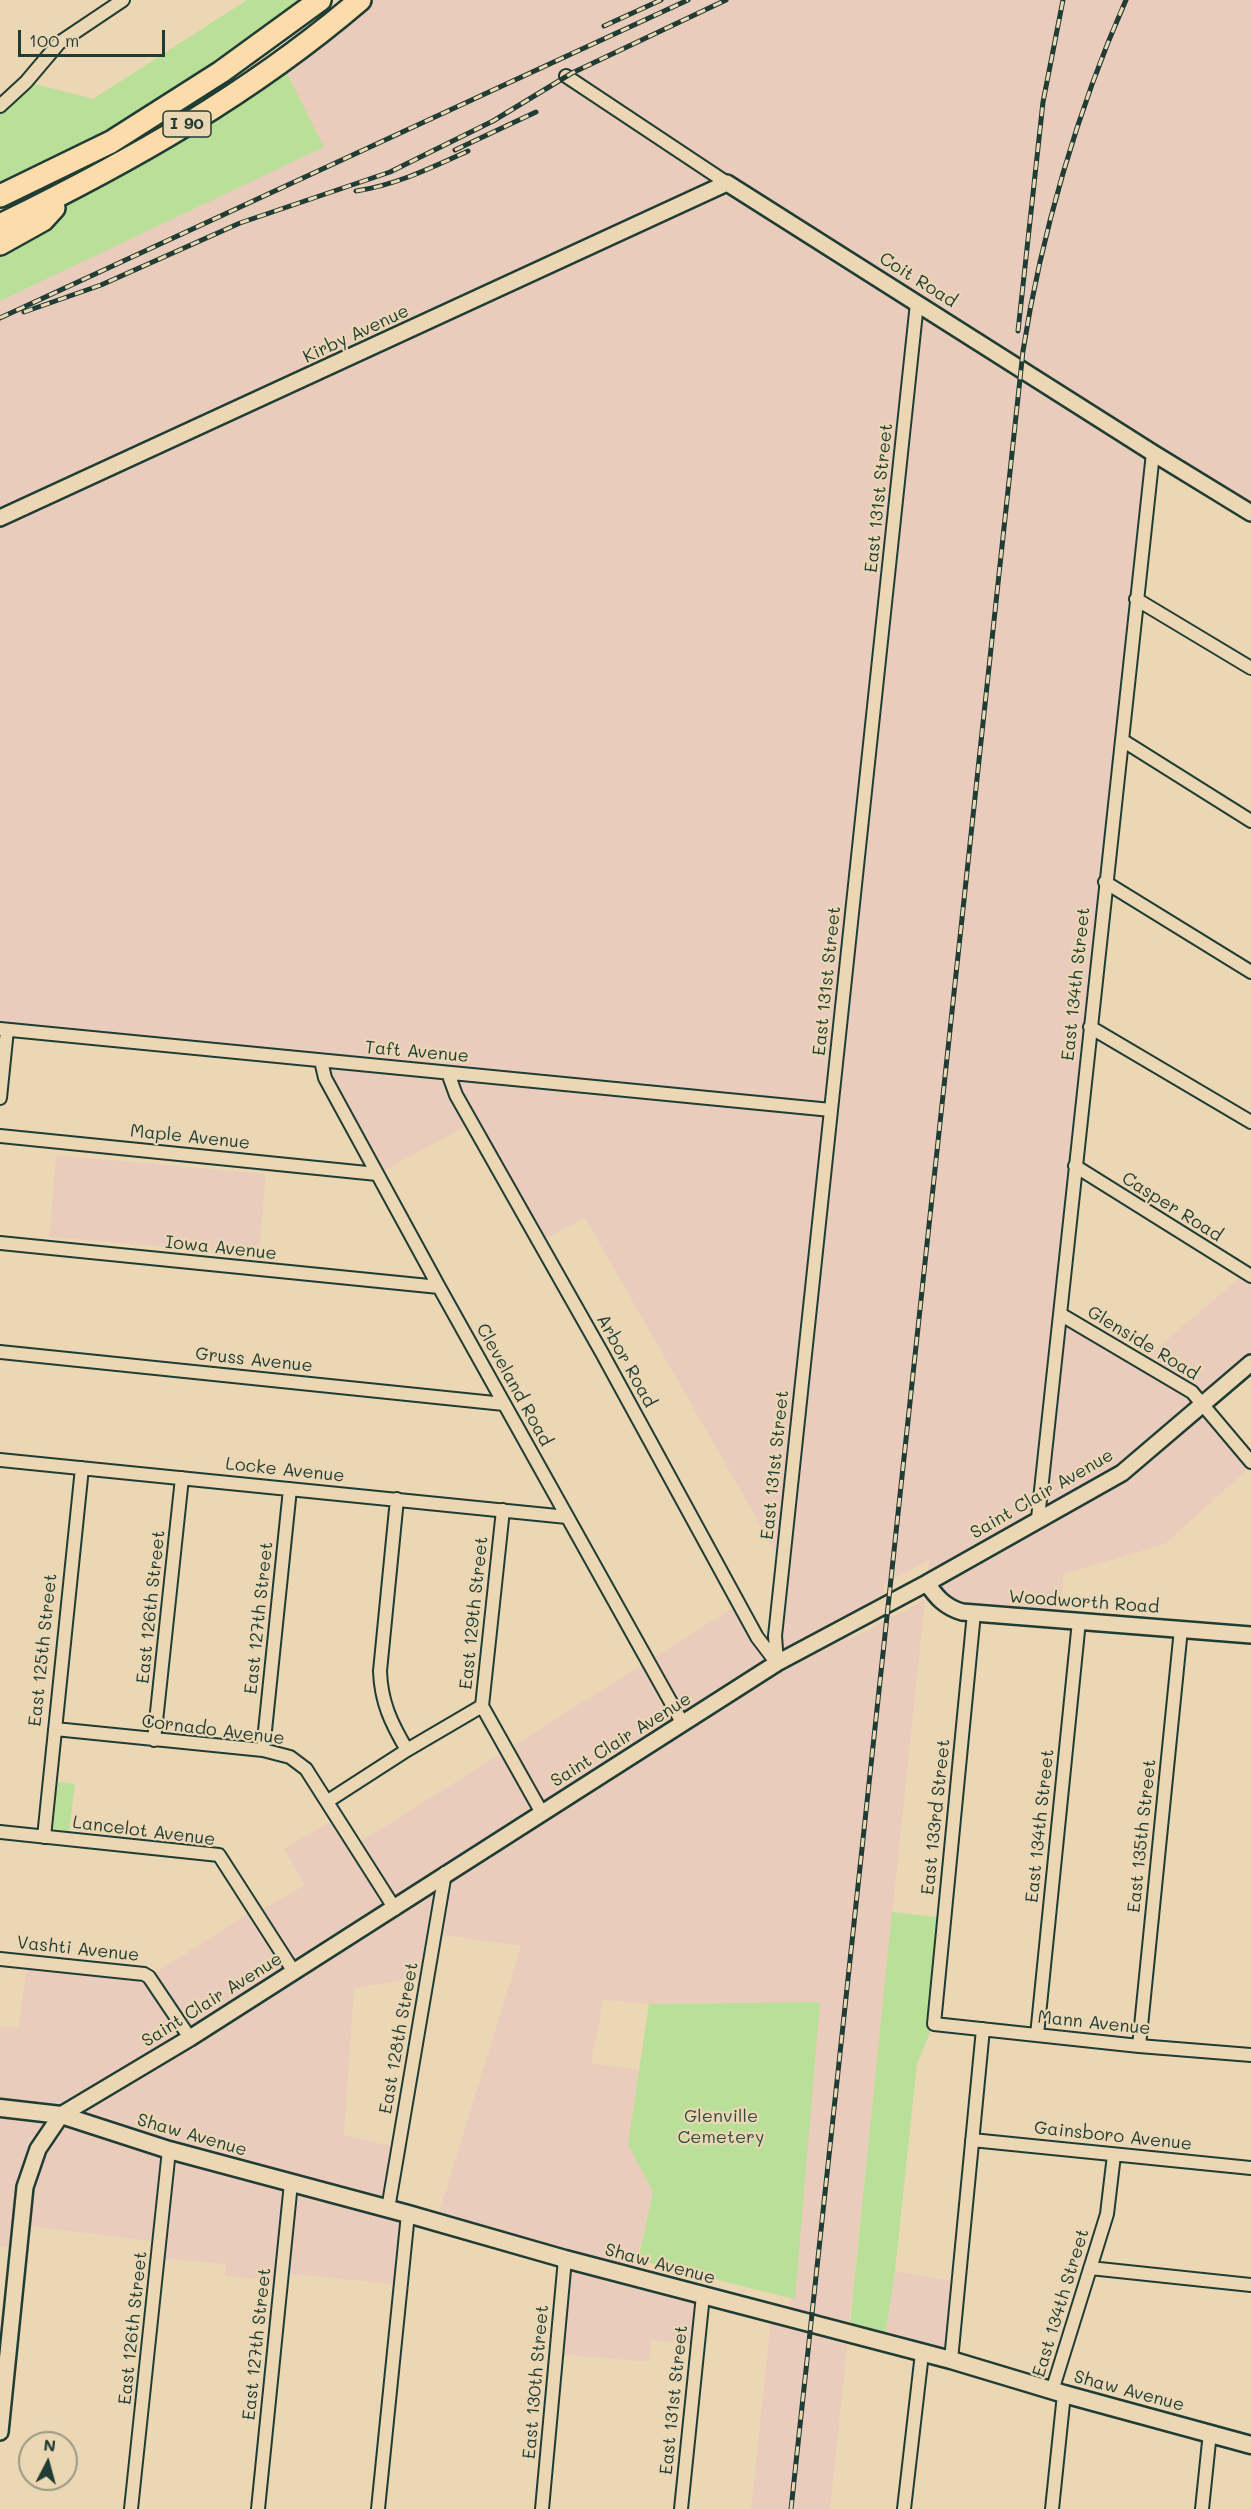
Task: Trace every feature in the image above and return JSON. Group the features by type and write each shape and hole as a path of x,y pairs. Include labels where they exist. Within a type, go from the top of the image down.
{"highway":[{"name":"I 90","path":"0,196 111,142 221,72 320,0"},
{"name":"I 90","path":"0,225 154,146 246,88 330,26 360,0"},
{"path":"0,244 43,220 69,191"}],"main road":[{"path":"0,2108 61,2115"},
{"name":"Shaw Avenue","path":"61,2115 169,2150 565,2259 951,2360 1058,2393 1210,2432 1251,2445"}],"street":[{"path":"0,106 26,82 59,44 119,1"},
{"name":"Coit Road","path":"566,76 727,183 1152,453 1251,513"},
{"name":"Kirby Avenue","path":"0,518 727,183"},
{"name":"East 131st Street","path":"777,1663 775,1636 917,303"},
{"name":"East 134th Street","path":"1038,1518 1152,453"},
{"path":"0,508 25,506"},
{"path":"1137,599 1251,668"},
{"path":"1122,740 1251,821"},
{"path":"1105,882 1251,972"},
{"path":"1090,1027 1251,1122"},
{"path":"0,1098 4,1030"},
{"name":"Taft Avenue","path":"4,1030 831,1110"},
{"name":"Cleveland Road","path":"321,1061 325,1078 377,1174 683,1724"},
{"name":"Arbor Road","path":"448,1073 456,1095 602,1353 757,1637 777,1663"},
{"name":"Maple Avenue","path":"0,1136 377,1174"},
{"name":"Casper Road","path":"1075,1166 1251,1276"},
{"name":"Iowa Avenue","path":"0,1243 439,1287"},
{"name":"Glenside Road","path":"1060,1314 1192,1392 1251,1462"},
{"name":"Gruss Avenue","path":"0,1352 504,1404"},
{"name":"Saint Clair Avenue","path":"61,2115 395,1909 445,1873 777,1663 927,1583 1038,1518 1122,1473 1251,1363"},
{"name":"Locke Avenue","path":"0,1460 567,1517"},
{"name":"East 125th Street","path":"44,1837 82,1468"},
{"name":"East 126th Street","path":"154,1740 182,1478"},
{"name":"East 127th Street","path":"263,1750 290,1489"},
{"path":"397,1499 380,1671 381,1693 387,1716 407,1750"},
{"name":"East 129th Street","path":"502,1510 482,1706 542,1813"},
{"name":"Woodworth Road","path":"927,1583 934,1595 943,1603 953,1609 974,1613 1251,1635"},
{"name":"East 133rd Street","path":"934,2024 974,1613"},
{"name":"East 134th Street","path":"1037,2035 1079,1621"},
{"name":"East 135th Street","path":"1139,2046 1181,1629"},
{"path":"328,1801 407,1750 482,1706"},
{"name":"Cornado Avenue","path":"55,1729 263,1750 290,1757 306,1769 395,1909"},
{"name":"Lancelot Avenue","path":"0,1833 219,1855 294,1972"},
{"name":"East 128th Street","path":"388,2209 445,1873"},
{"name":"Vashti Avenue","path":"0,1959 144,1974 149,1977 189,2038"},
{"name":"Mann Avenue","path":"934,2024 1139,2046 1251,2055"},
{"path":"951,2360 983,2029"},
{"path":"0,2432 25,2187 38,2149 61,2115"},
{"name":"Gainsboro Avenue","path":"972,2140 1251,2168"},
{"name":"East 126th Street","path":"131,2509 169,2150"},
{"name":"East 134th Street","path":"1052,2509 1058,2393 1090,2268 1107,2214 1114,2155"},
{"name":"East 127th Street","path":"258,2509 291,2183"},
{"path":"378,2509 408,2214"},
{"name":"East 130th Street","path":"542,2509 565,2259"},
{"path":"1090,2268 1251,2285"},
{"name":"East 131st Street","path":"681,2509 703,2295"},
{"path":"904,2509 922,2353"},
{"path":"1202,2509 1210,2432"}],"shaded area":[{"path":"360,0 1251,0 1251,513 1153,454 1060,1314 1142,1361 1251,1268 1251,1363 1203,1403 1251,1466 1165,1544 1063,1574 1061,1620 962,1612 927,1583 929,1560 884,1584 882,1608 846,1626 848,1640 925,1600 849,2326 789,2310 819,2002 649,2004 604,2000 591,2063 639,2070 628,2144 653,2192 633,2277 703,2295 698,2345 651,2340 649,2362 557,2354 565,2259 436,2222 521,1946 435,1934 428,1975 354,1989 344,2135 399,2148 388,2209 408,2214 401,2285 283,2273 281,2282 225,2276 226,2264 158,2258 160,2242 21,2225 18,2248 0,2246 0,2026 18,2028 28,1962 149,1977 253,1910 256,1913 305,1885 284,1849 338,1817 355,1845 739,1604 776,1662 783,1565 585,1218 539,1242 472,1123 377,1174 321,1061 0,1029 0,301 323,147 281,61"},
{"path":"56,1155 266,1174 259,1255 49,1237"},
{"path":"895,2271 958,2282 951,2360 884,2343"},
{"path":"771,2319 848,2339 830,2509 751,2509"}],"green space":[{"path":"247,0 320,0 221,72 0,196 0,106 26,82 93,99"},
{"path":"281,61 324,147 0,301 0,244 69,191"},
{"path":"58,1782 75,1784 69,1831 53,1829"},
{"path":"892,1912 945,1918 934,2024 917,2063 895,2271 884,2343 849,2333"},
{"name":"Glenville Cemetery","path":"820,2002 795,2299 638,2260 653,2192 628,2144 649,2004"}],"railway":[{"path":"604,26 661,0"},
{"path":"0,318 688,0"},
{"path":"24,312 101,285 240,223 390,172 493,121 572,73 726,0"},
{"path":"1018,331 1043,102 1063,0"},
{"path":"791,2509 1023,351 1040,262 1063,172 1092,84 1126,0"},
{"path":"455,150 536,112"},
{"path":"356,191 399,180 468,151"}]}
